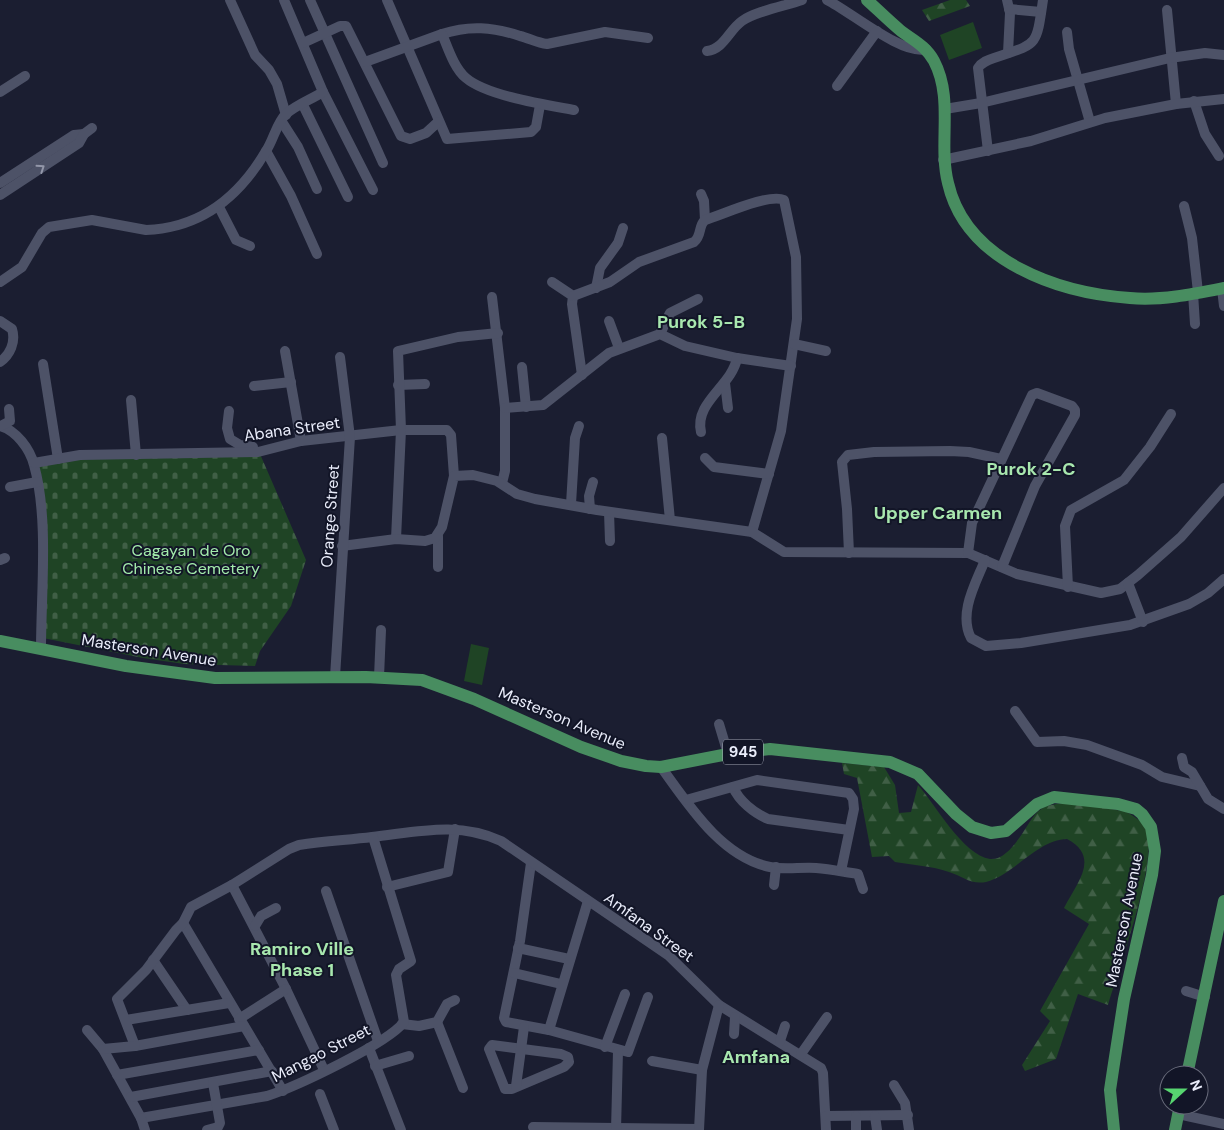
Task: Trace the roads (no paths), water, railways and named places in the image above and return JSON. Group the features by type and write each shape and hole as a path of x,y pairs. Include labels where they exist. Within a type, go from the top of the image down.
{"main road":[{"path":"867,0 902,32 926,49 941,80 945,109 944,160 948,185 954,201 970,228 1000,257 1034,275 1066,288 1130,298 1223,289"},
{"name":"Masterson Avenue","path":"0,641 126,666 215,678 379,677 422,680 447,688 581,747 632,764 661,767 728,754 770,749 900,764 925,780 956,814 972,828 991,834 1006,831 1037,804 1054,797 1118,804 1136,809 1142,814 1150,827 1155,851 1124,999 1110,1090 1114,1130"},
{"path":"1189,1065 1221,927 1224,901"},
{"path":"1175,1130 1178,1115"}],"street":[{"path":"230,0 255,55 269,70 278,84 284,118 316,189"},
{"path":"284,0 323,92 373,190"},
{"path":"310,0 383,163"},
{"path":"387,0 438,122 448,140 474,135 530,132 536,127 540,105"},
{"path":"707,51 717,48 734,28 748,17 802,0"},
{"path":"827,0 892,41 914,50 926,49"},
{"path":"988,151 978,68 984,62 1023,49 1032,43 1037,33 1043,0"},
{"path":"1008,53 1008,4 1041,12"},
{"path":"1167,10 1170,58 1176,104"},
{"path":"303,43 324,33 346,26 404,138 410,139 426,133 438,122"},
{"path":"365,62 461,28 478,27 504,31 539,44 606,32 648,38"},
{"path":"837,86 877,31"},
{"path":"1067,32 1069,49 1090,122"},
{"path":"442,34 454,60 468,80 540,105 574,110"},
{"path":"945,109 981,103 1170,58 1205,53 1224,55"},
{"path":"0,92 25,76"},
{"path":"0,282 22,267 42,233 49,228 92,220 155,230 181,224 219,208 252,172 284,118 323,92"},
{"path":"944,160 1069,131 1090,122 1176,104 1224,99"},
{"path":"1194,102 1205,134 1219,156"},
{"path":"303,105 348,197"},
{"path":"0,195 4,182 74,135 88,131"},
{"path":"266,151 286,184 317,254"},
{"path":"573,296 610,282 639,262 694,242 700,235 702,224 705,220 705,206 701,194"},
{"path":"705,220 763,201 781,198 787,203 798,275 794,344 781,431 752,532"},
{"path":"1184,206 1192,238 1196,292 1195,324"},
{"path":"219,208 236,240 250,246"},
{"path":"596,288 600,268 618,243 623,228"},
{"path":"552,282 573,296"},
{"path":"1223,289 1224,306"},
{"path":"573,296 572,304 582,375"},
{"path":"492,297 498,333 505,408 505,471 502,483"},
{"path":"660,334 670,313 698,299"},
{"path":"0,321 11,328 14,336 11,348 0,362"},
{"path":"609,321 619,348"},
{"path":"396,539 401,430 397,355 400,349 458,338 498,333"},
{"path":"505,408 543,405 602,358 619,348 660,334 684,346 737,358 791,366"},
{"path":"794,344 826,351"},
{"path":"285,351 301,441"},
{"name":"Orange Street","path":"335,677 350,437 340,357"},
{"path":"701,432 699,423 703,409 735,368 737,358"},
{"path":"43,364 58,459"},
{"path":"522,367 526,407"},
{"path":"254,386 290,382"},
{"path":"725,383 728,408"},
{"path":"398,386 425,384"},
{"path":"968,554 972,522 1033,394 1037,393 1074,407 1075,415 1035,486 1002,567"},
{"path":"131,400 136,455"},
{"path":"1,426 10,421 9,409"},
{"path":"229,411 227,428 230,439 260,452"},
{"path":"1068,587 1065,526 1071,510 1124,480 1150,447 1172,414"},
{"path":"1,426 18,436 34,463 41,520 41,649"},
{"path":"571,504 575,438 579,426"},
{"name":"Abana Street","path":"34,463 80,455 260,452 301,441 401,430 447,430 450,432 454,476"},
{"path":"662,438 670,520"},
{"path":"849,553 848,510 842,462 848,455 874,452 950,451 969,452 1001,459"},
{"path":"705,458 714,467 769,474"},
{"path":"438,567 438,536 442,527 454,476 473,475 502,483 508,489 525,497 609,512 752,532 784,552 968,554 1017,574 1068,587 1107,593 1120,589 1128,583 1181,537 1224,488"},
{"path":"10,487 37,482"},
{"path":"590,509 589,496 593,482"},
{"path":"609,512 610,541"},
{"path":"342,546 396,539 425,541 438,536"},
{"path":"985,560 970,599 966,619 971,638 980,644 1021,644 1105,631 1143,622 1188,604 1208,593 1224,579"},
{"path":"1128,583 1143,622"},
{"path":"379,677 381,630"},
{"path":"1015,711 1037,742 1064,741 1087,745 1142,765 1162,777 1200,786"},
{"path":"719,724 728,754"},
{"path":"1182,758 1184,768 1192,772 1208,799 1224,809"},
{"path":"661,767 710,830 755,862 776,868 858,874 863,890"},
{"path":"686,800 757,780 849,793 853,799 854,809 841,872"},
{"path":"733,787 740,799 763,817 778,821 817,822 849,830"},
{"name":"Amfana Street","path":"126,1020 117,999 146,970 176,930 184,923 191,907 232,885 299,844 373,837 422,829 455,829 490,836 501,841 668,955 719,1005 821,1068 826,1116"},
{"path":"388,887 448,872 455,829"},
{"path":"373,837 411,961 399,969 396,975 404,1014 402,1024 419,1026 436,1022 447,1004 455,1000"},
{"path":"531,863 514,973 504,1018 508,1023 549,1030 618,1051 629,1052 648,997"},
{"path":"774,885 776,868"},
{"path":"232,885 286,989 324,1070"},
{"path":"326,891 378,1041"},
{"path":"549,1030 561,984 588,901"},
{"path":"254,926 261,916 276,908"},
{"path":"184,923 229,1003 283,1091"},
{"path":"518,948 569,959"},
{"path":"153,960 187,1010"},
{"path":"514,973 561,984"},
{"path":"103,1050 135,1046 241,1023 286,989"},
{"path":"1186,991 1205,997"},
{"path":"605,1047 625,994"},
{"path":"135,1046 126,1020 229,1003"},
{"path":"533,1126 699,1130 702,1070 719,1005"},
{"path":"734,1034 735,1016"},
{"path":"801,1054 828,1017"},
{"path":"436,1022 463,1088"},
{"name":"Mangao Street","path":"141,1118 217,1106 283,1091 369,1048 402,1024"},
{"path":"780,1041 785,1026"},
{"path":"516,1086 524,1027"},
{"path":"87,1030 103,1050 131,1097 145,1130"},
{"path":"489,1046 520,1049 561,1054 568,1057 569,1062 564,1067 510,1090 503,1086 489,1046"},
{"path":"369,1048 401,1130"},
{"path":"117,1075 259,1050"},
{"path":"616,1129 618,1051"},
{"path":"375,1066 410,1056"},
{"path":"652,1061 702,1070"},
{"path":"131,1097 272,1071"},
{"path":"207,1130 219,1125 213,1083"},
{"path":"894,1085 905,1103 909,1130"},
{"path":"320,1094 334,1130"},
{"path":"826,1130 826,1116 908,1115"},
{"path":"1195,1115 1224,1124"},
{"path":"856,1116 856,1130"},
{"path":"875,1116 877,1130"}],"district":[{"name":"Purok 5-B","path":"701,322"},
{"name":"Purok 2-C","path":"1031,469"},
{"name":"Upper Carmen","path":"938,513"},
{"name":"Ramiro Ville Phase 1","path":"302,960"},
{"name":"Amfana","path":"756,1057"}],"park label":[{"name":"Cagayan de Oro Chinese Cemetery","path":"191,559"}]}
